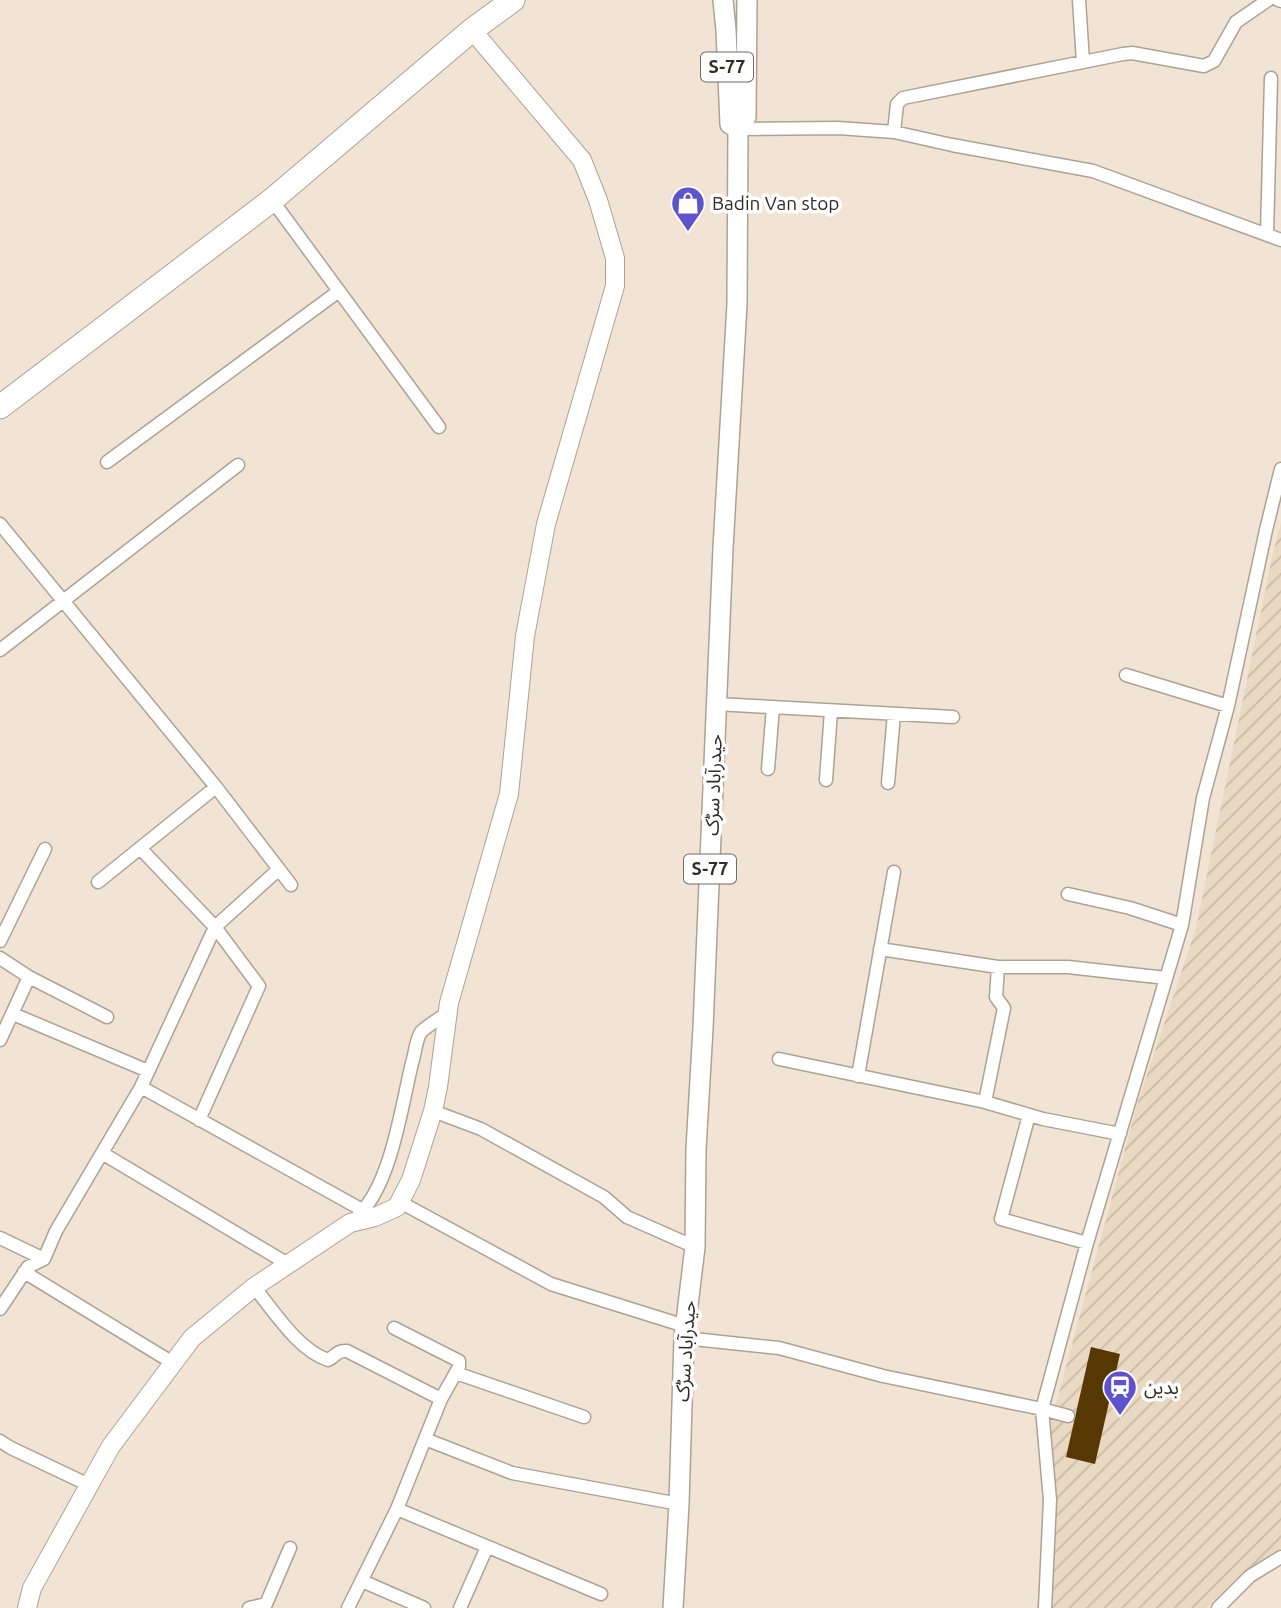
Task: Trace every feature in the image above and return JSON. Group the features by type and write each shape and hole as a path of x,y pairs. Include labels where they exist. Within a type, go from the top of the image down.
{"highway":[{"path":"0,407 272,200 472,30 513,0"}],"main road":[{"name":"حیدرآباد سڑک","path":"723,0 730,124 738,129"},
{"name":"حیدرآباد سڑک","path":"673,1608 684,1332 695,1247 696,1149 737,304 738,129 746,117 747,0"}],"street":[{"path":"1079,0 1083,62"},
{"path":"894,132 897,104 903,98 1132,53 1204,66 1214,61 1236,22 1268,0"},
{"path":"27,1608 32,1588 111,1446 192,1338 254,1287 288,1264 363,1217 397,1207 411,1181 433,1111 449,1003 509,794 525,636 546,524 615,286 615,258 598,200 582,160 472,30"},
{"path":"1267,235 1271,78"},
{"path":"738,129 838,128 894,132 1093,171 1281,240"},
{"path":"272,200 439,427"},
{"path":"107,462 339,291"},
{"path":"0,650 238,465"},
{"path":"1045,1608 1050,1500 1042,1409 1087,1243 1182,925 1203,799 1228,706 1281,470"},
{"path":"0,524 216,787 291,885"},
{"path":"1126,675 1228,706"},
{"path":"716,704 953,717"},
{"path":"768,769 773,707"},
{"path":"826,780 831,710"},
{"path":"888,783 894,714"},
{"path":"98,882 216,787"},
{"path":"140,848 215,927 259,986 199,1120"},
{"path":"0,941 45,849"},
{"path":"0,1309 28,1267 44,1259 56,1231 141,1087 215,927 279,869"},
{"path":"858,1076 894,872"},
{"path":"1068,894 1130,908 1182,925"},
{"path":"880,949 999,967 1068,967 1166,978"},
{"path":"0,958 29,977 107,1017"},
{"path":"985,1102 1003,1008 996,997 999,967"},
{"path":"0,1040 29,977"},
{"path":"363,1217 388,1161 420,1033 447,1013"},
{"path":"13,1014 148,1071"},
{"path":"779,1059 985,1102 1030,1115 1120,1134"},
{"path":"141,1087 363,1217"},
{"path":"433,1111 481,1129 604,1197 626,1217 695,1247"},
{"path":"1030,1115 1001,1219 1087,1243"},
{"path":"102,1153 288,1264"},
{"path":"400,1202 551,1284 684,1332 779,1348 883,1376 1068,1416"},
{"path":"0,1238 44,1259"},
{"path":"24,1272 173,1363"},
{"path":"254,1287 300,1343 320,1357 328,1360 337,1353 347,1352 441,1399"},
{"path":"348,1608 397,1509 441,1399 459,1367 459,1361 394,1328"},
{"path":"456,1373 584,1417"},
{"path":"425,1439 512,1473 679,1504"},
{"path":"0,1441 89,1485"},
{"path":"397,1509 601,1594"},
{"path":"460,1608 486,1547"},
{"path":"249,1608 266,1604 290,1548"},
{"path":"1218,1608 1250,1576 1281,1557"},
{"path":"362,1581 424,1608"}],"shaded area":[{"path":"1281,523 1281,1548 1244,1571 1207,1608 1037,1608 1051,1422 1137,1105 1196,928"}],"building":[{"path":"1091,1347 1120,1354 1095,1464 1066,1457"}],"place":[{"name":"Badin Van stop","path":"688,233"},
{"name":"بدين","path":"1120,1417"}]}
